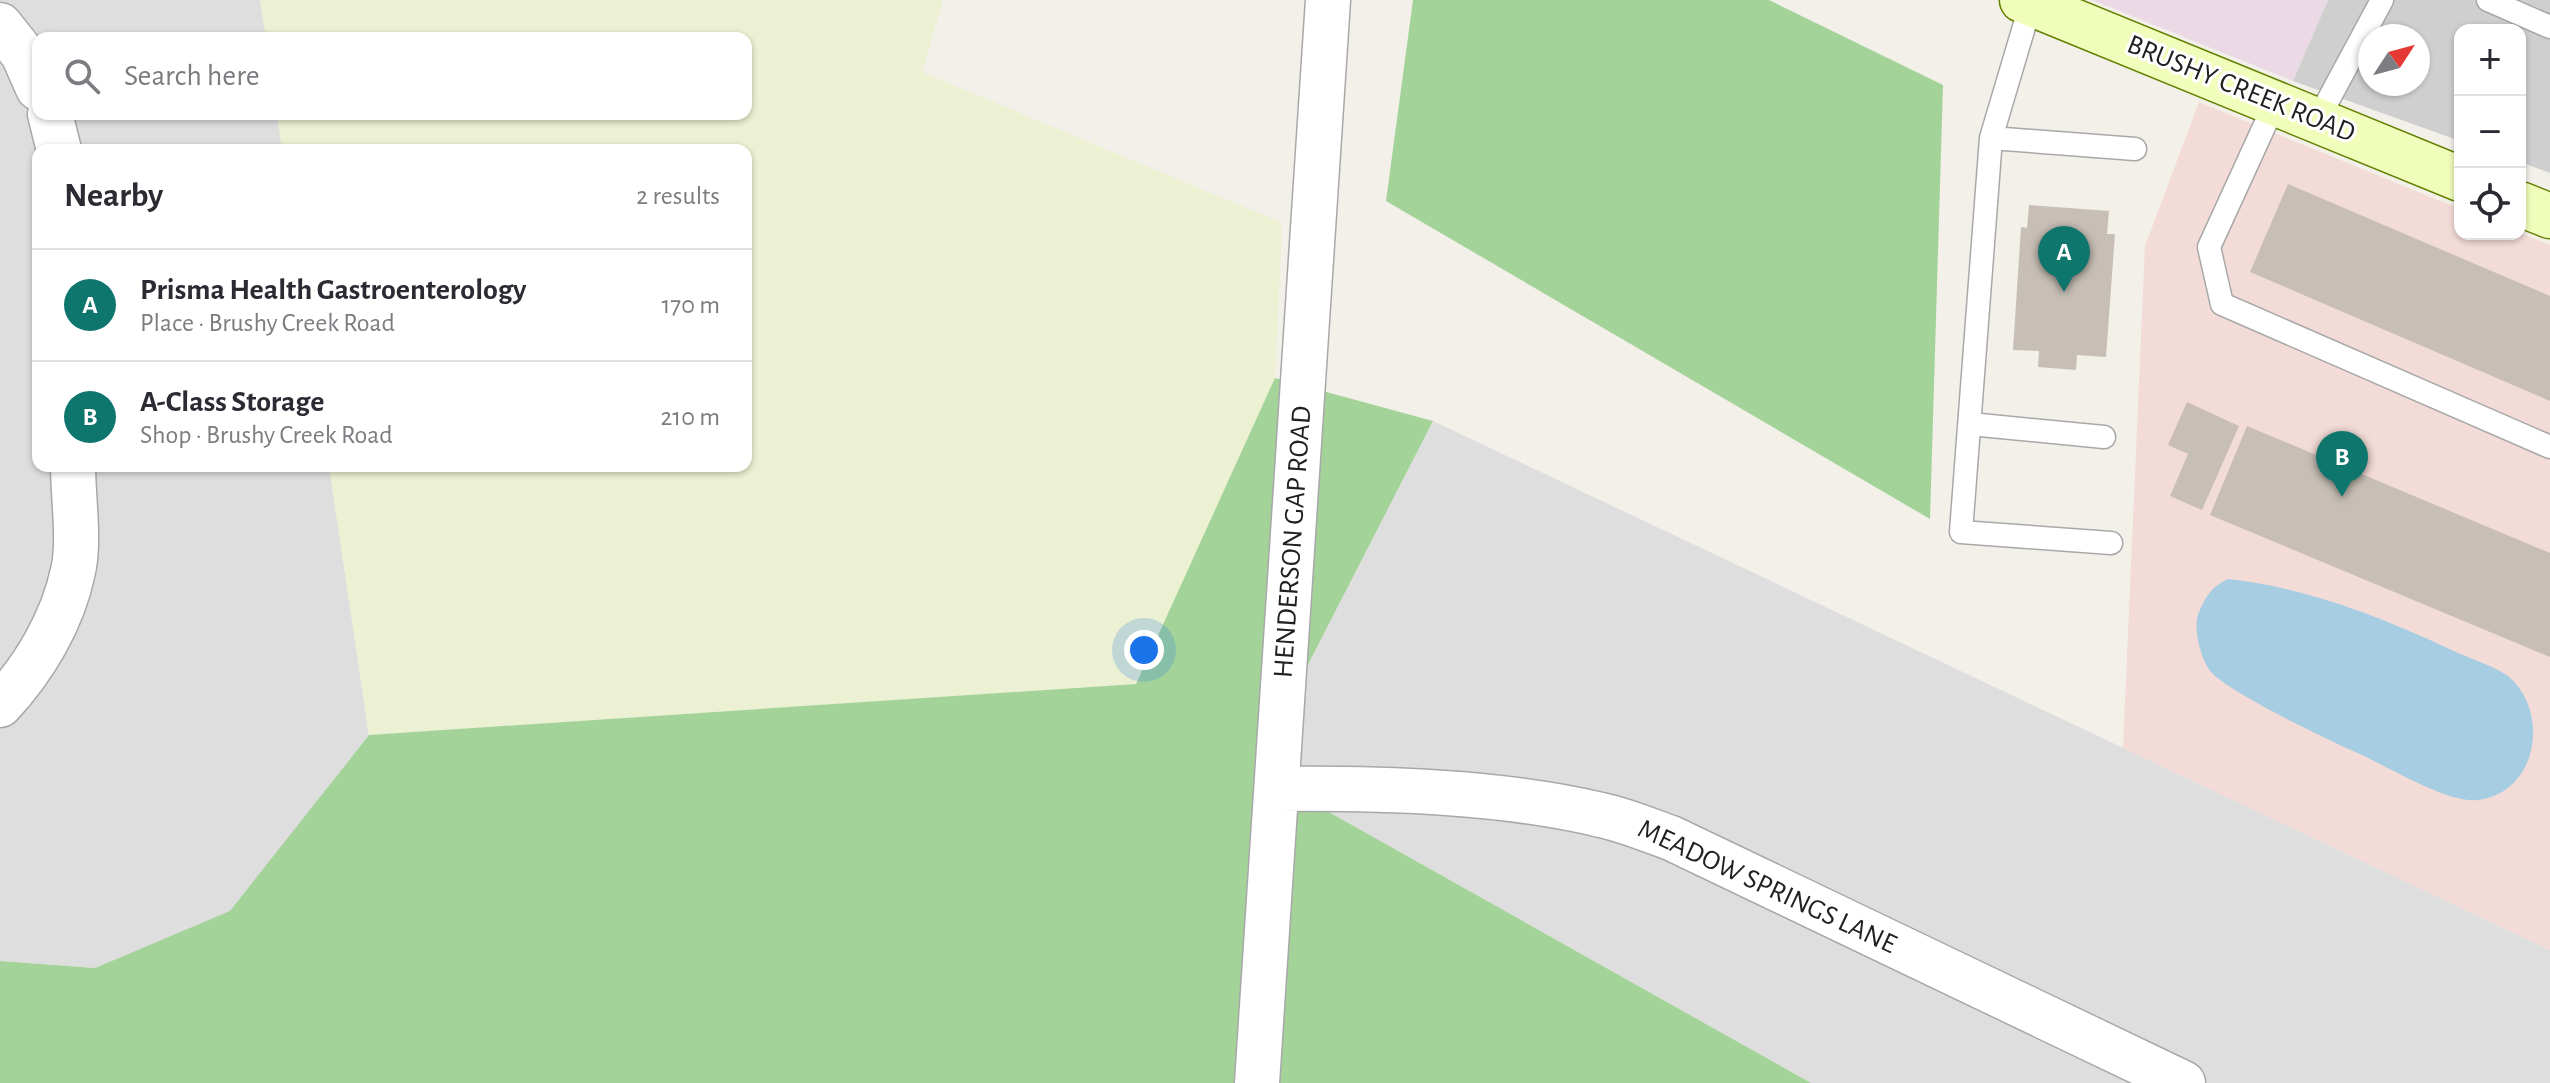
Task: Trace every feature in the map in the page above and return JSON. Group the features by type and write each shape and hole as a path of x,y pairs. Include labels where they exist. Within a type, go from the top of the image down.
{"main road":[{"name":"BRUSHY CREEK ROAD","path":"2028,1 2454,177"},
{"path":"2526,206 2550,216"}],"street":[{"name":"HENDERSON GAP ROAD","path":"1257,1083 1328,0"},
{"path":"0,25 23,54 32,74"},
{"path":"52,120 58,144"},
{"path":"0,705 22,682 55,624 74,569 73,472"},
{"name":"MEADOW SPRINGS LANE","path":"1277,789 1338,789 1538,802 1604,815 1671,838 2183,1083"}],"lane":[{"path":"2317,121 2382,0"},
{"path":"2488,0 2550,27"},
{"path":"2028,1 1991,138 1961,532 2111,543"},
{"path":"2275,103 2209,247 2222,304 2550,447"},
{"path":"1991,138 2135,149"},
{"path":"1970,424 2104,437"}],"shaded area":[{"path":"0,0 260,0 265,32 32,32 32,120 278,120 281,144 32,144 32,472 330,472 369,735 231,911 95,968 0,961"},
{"path":"2092,0 2328,0 2293,81"},
{"path":"2328,0 2550,0 2550,173 2526,164 2526,24 2454,24 2454,139 2293,81"},
{"path":"2199,102 2454,207 2454,240 2526,240 2526,235 2550,245 2550,950 2123,748 2145,246"},
{"path":"1433,421 2550,950 2550,1083 1811,1083 1254,770"}],"green space":[{"path":"260,0 943,0 922,72 1282,223 1275,378 1137,684 369,735 330,472 752,472 752,144 281,144 278,120 752,120 752,32 265,32"},
{"path":"1413,0 1769,0 1943,85 1930,519 1386,201"},
{"path":"1275,378 1433,421 1254,770 1811,1083 0,1083 0,961 95,968 230,911 369,735 1136,684"}],"water":[{"path":"2228,579 2287,589 2346,606 2502,672 2521,691 2530,709 2532,748 2525,766 2514,782 2499,794 2466,800 2419,783 2238,692 2207,667 2197,628 2198,615 2206,598 2217,585"}],"building":[{"path":"2288,184 2550,296 2550,401 2250,272"},
{"path":"2029,205 2109,211 2107,234 2115,234 2106,357 2077,355 2076,370 2038,367 2039,351 2013,350 2021,227 2027,228"},
{"path":"2187,402 2239,426 2202,510 2170,496 2188,454 2168,445"},
{"path":"2247,426 2550,553 2550,657 2210,515"}],"place":[{"name":"Prisma Health Gastroenterology","path":"2064,292"},
{"name":"A-Class Storage","path":"2342,497"}]}
